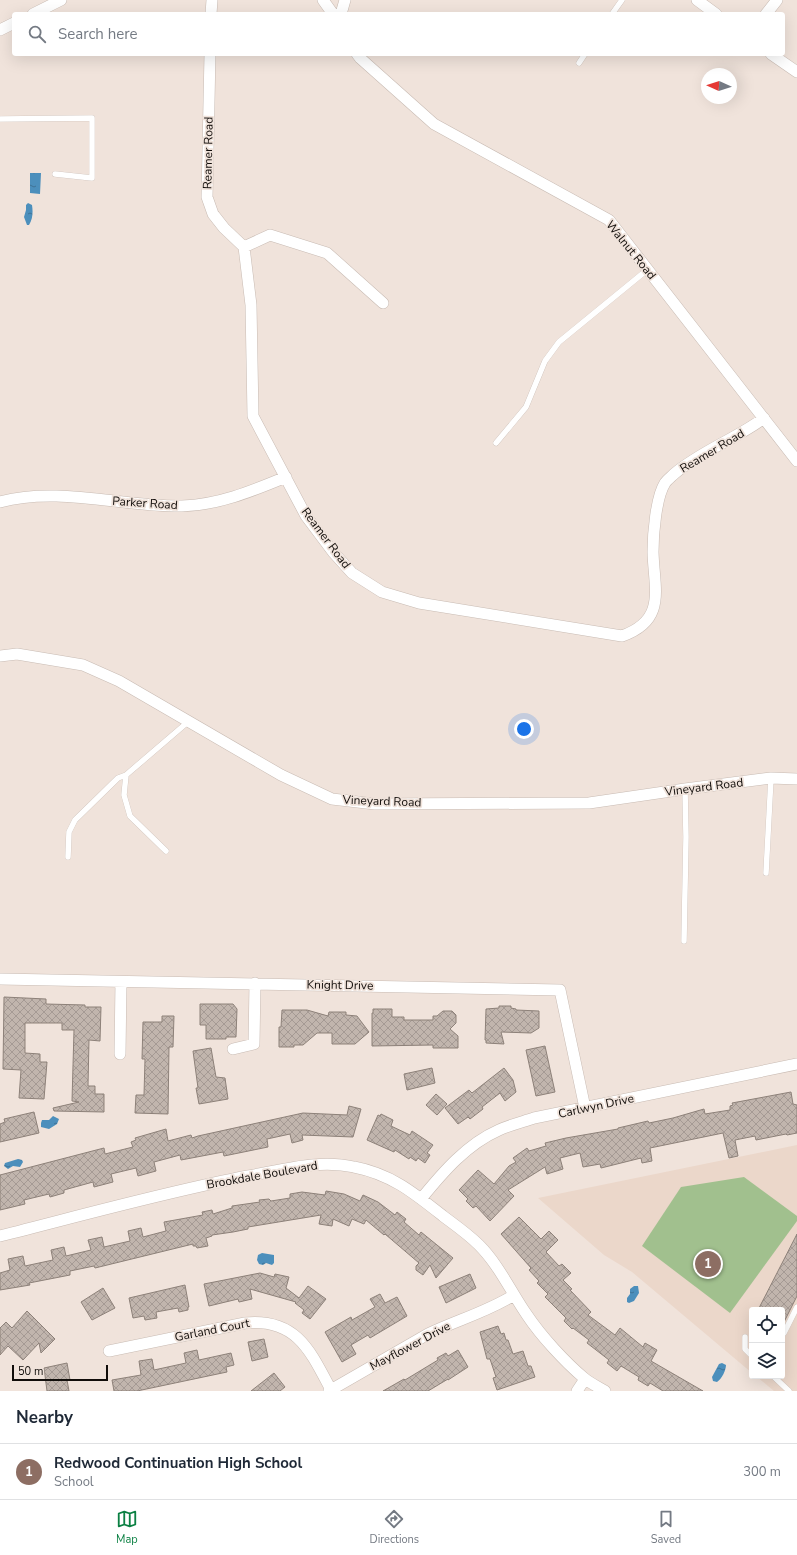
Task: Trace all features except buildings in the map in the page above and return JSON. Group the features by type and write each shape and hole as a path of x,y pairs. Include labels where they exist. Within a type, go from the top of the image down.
{"street":[{"path":"37,12 61,0"},
{"path":"211,12 212,0"},
{"path":"323,0 332,12"},
{"path":"342,12 345,0"},
{"path":"697,0 713,12"},
{"path":"768,12 777,0"},
{"path":"0,30 12,24"},
{"name":"Reamer Road","path":"210,56 207,198 213,214 224,228 244,247 251,305 253,416 306,516 333,552 352,573 382,592 419,604 622,636 635,631 645,623 653,611 656,597 653,550 656,514 657,506 665,482 685,465 751,428 764,418"},
{"name":"Walnut Road","path":"358,56 434,124 609,220 797,461"},
{"path":"774,56 797,72"},
{"path":"244,247 270,235 327,253 383,303"},
{"name":"Parker Road","path":"0,502 34,497 67,497 168,506 196,505 236,497 286,477"},
{"name":"Vineyard Road","path":"0,656 17,654 83,665 119,681 281,775 332,799 376,804 589,803 771,778 797,779"},
{"name":"Knight Drive","path":"0,978 122,982 255,983 560,990 585,1108"},
{"path":"120,1054 122,982"},
{"path":"233,1050 254,1044 255,983"},
{"name":"Carlwyn Drive","path":"421,1199 448,1168 480,1141 498,1131 534,1118 797,1064"},
{"name":"Brookdale Boulevard","path":"0,1236 181,1190 309,1165 334,1164 370,1170 399,1183 479,1245 490,1257 526,1314 543,1336 585,1379 605,1391"},
{"name":"Mayflower Drive","path":"330,1390 443,1326 500,1304 514,1295"},
{"name":"Garland Court","path":"109,1351 245,1323 266,1323 284,1328 300,1340 330,1390"},
{"path":"577,1391 585,1379"}],"lane":[{"path":"613,12 622,0"},
{"path":"579,63 584,56"},
{"path":"0,119 92,118 92,178 55,174"},
{"path":"496,443 526,406 545,361 559,342 647,270"},
{"path":"68,857 70,832 75,820 118,778 126,775 189,721"},
{"path":"126,775 124,795 130,816 166,851"},
{"path":"766,873 771,778"},
{"path":"684,940 686,837 685,789"},
{"path":"785,1331 797,1307"},
{"path":"745,1337 744,1349 749,1353"},
{"path":"776,1379 789,1391"}],"shaded area":[{"path":"797,1145 797,1391 774,1391 760,1379 785,1379 785,1307 749,1307 749,1370 632,1272 604,1255 538,1198"}],"green space":[{"path":"744,1177 797,1216 797,1221 730,1313 642,1246 681,1187"}],"water":[{"path":"30,173 41,173 40,194 30,193"},
{"path":"28,203 32,205 33,212 30,223 27,225 24,217 26,205"},
{"path":"53,1116 59,1119 57,1124 49,1129 41,1127 42,1120 49,1120"},
{"path":"18,1159 22,1160 23,1162 20,1167 13,1166 8,1169 4,1166 5,1163"},
{"path":"262,1253 274,1255 274,1263 272,1265 266,1263 263,1265 259,1264 257,1260 258,1255"},
{"path":"634,1286 638,1286 639,1293 634,1301 629,1303 627,1302 627,1298 630,1294 630,1289"},
{"path":"722,1363 726,1365 721,1379 717,1382 713,1381 712,1377 719,1364"}],"place":[{"name":"Redwood Continuation High School","path":"708,1264"}]}
